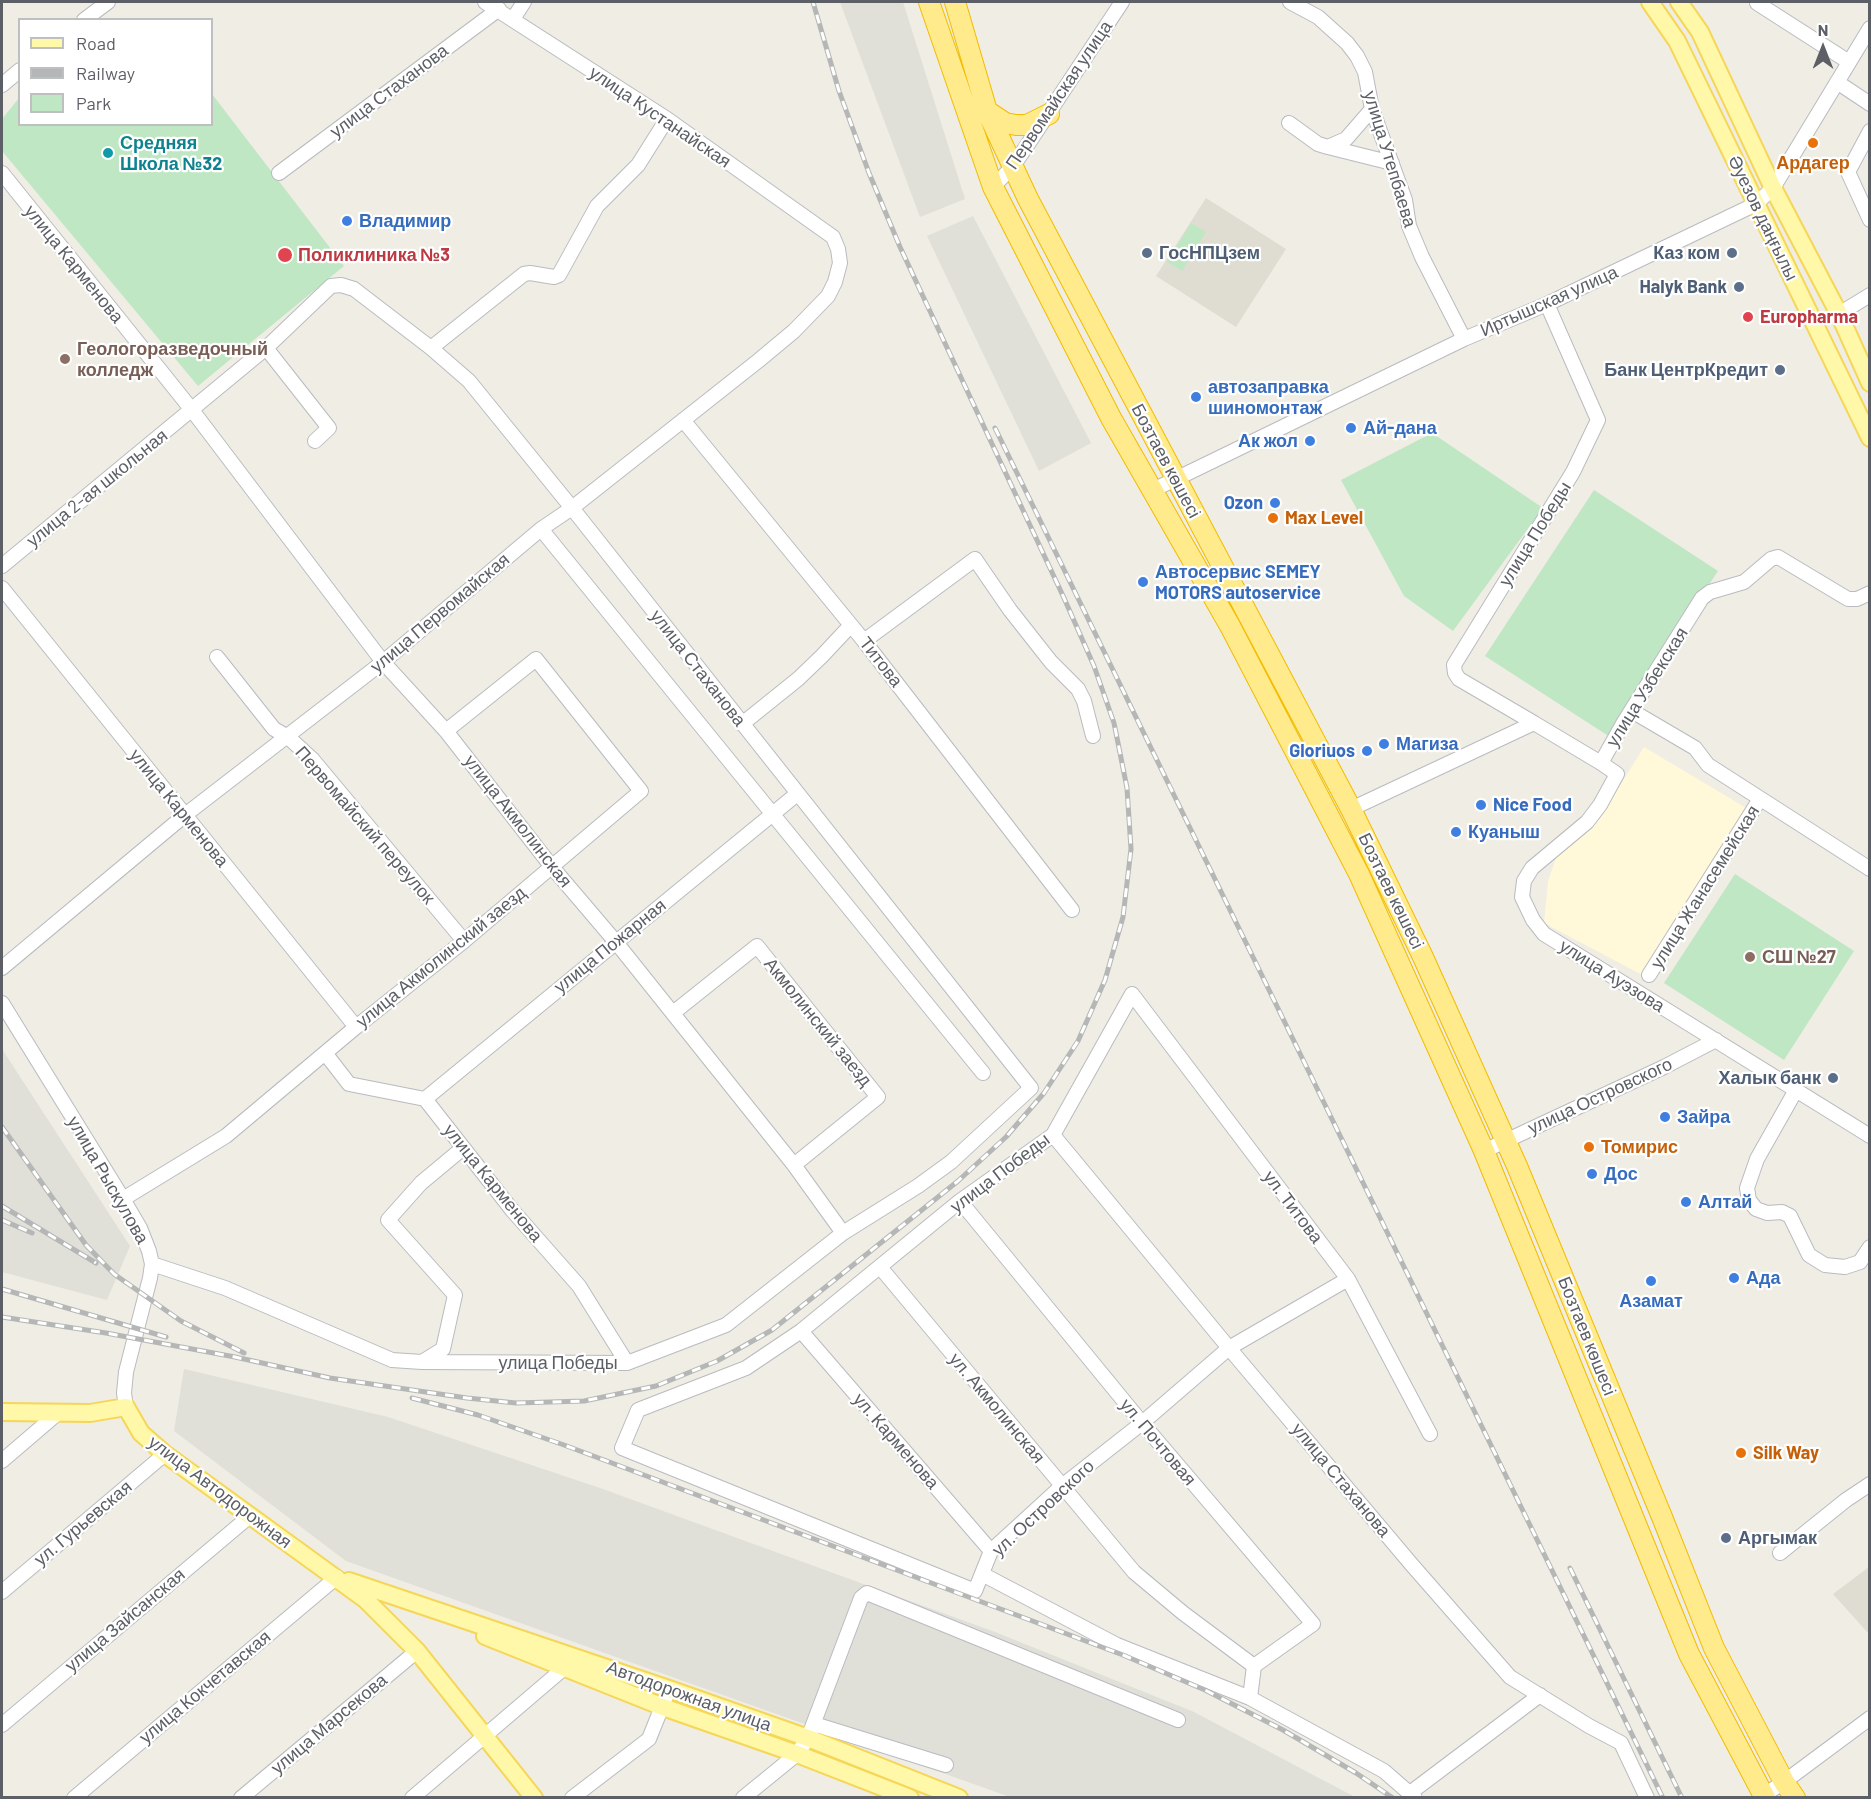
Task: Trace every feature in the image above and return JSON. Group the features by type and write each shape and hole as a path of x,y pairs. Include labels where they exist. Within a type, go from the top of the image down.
{"highway":[{"name":"Бозтаев көшесі","path":"929,2 993,187 1111,418 1230,626 1359,874 1484,1151 1689,1654 1764,1796"},
{"name":"Бозтаев көшесі","path":"955,2 987,111 1033,209 1351,810 1423,957 1506,1142 1658,1506 1714,1648 1789,1790"},
{"path":"987,111 1005,123 1016,126 1027,125 1049,114"}],"main road":[{"name":"Әуезов даңғылы","path":"1650,2 1677,41 1869,438"},
{"name":"Әуезов даңғылы","path":"1679,2 1700,32 1773,188 1839,314 1869,380"},
{"path":"2,1413 90,1413 126,1407"},
{"name":"улица Автодорожная","path":"126,1407 141,1433 165,1454 337,1577"},
{"path":"337,1577 366,1600 417,1651 534,1797"},
{"name":"Автодорожная улица","path":"337,1577 766,1724 810,1731 915,1793"},
{"name":"Автодорожная улица","path":"416,1604 431,1613 563,1669 663,1707 915,1793 959,1797"}],"street":[{"path":"87,18 108,2"},
{"name":"улица Кустанайская","path":"485,2 667,120 832,237"},
{"path":"513,19 524,2"},
{"name":"Первомайская улица","path":"993,187 1013,166 1122,2"},
{"name":"улица Утепбаева","path":"1290,2 1318,17 1347,43 1365,72 1372,110 1405,200 1409,226 1422,257 1464,339"},
{"path":"1757,3 1850,62"},
{"name":"улица Стаханова","path":"279,173 499,9"},
{"name":"Иртышская улица","path":"1153,490 1464,339 1547,304 1756,204 1773,188 1869,28"},
{"path":"2,85 18,72"},
{"path":"1837,82 1869,104"},
{"path":"1328,147 1346,139 1372,110"},
{"path":"431,348 524,274 554,277 559,275 565,269 597,206 638,165 667,120"},
{"path":"1289,123 1318,144 1392,164"},
{"path":"1869,131 1848,172 1869,220"},
{"name":"улица Карменова","path":"2,173 192,410"},
{"name":"улица Первомайская","path":"2,968 185,816 383,662 541,529 572,508 794,331 828,296 835,282 840,263 838,249 832,237"},
{"name":"улица Стаханова","path":"341,285 354,289 431,348 469,381 1027,1082"},
{"name":"улица 2-ая школьная","path":"2,566 266,348 331,286 341,285"},
{"path":"1839,314 1869,295"},
{"name":"улица Победы","path":"1534,723 1459,680 1454,665 1573,472 1598,420 1547,304"},
{"path":"266,348 329,428 315,441"},
{"name":"улица Акмолинская","path":"192,410 383,662 446,731 552,867 615,941 794,1165 843,1233"},
{"name":"Титова","path":"683,420 864,641 1072,910"},
{"path":"541,529 770,814 983,1073"},
{"name":"улица Узбекская","path":"1534,723 1601,763 1702,598 1710,592 1744,582 1771,559 1778,557 1848,599 1857,599 1869,593"},
{"path":"864,641 975,559 1010,610 1051,662 1078,688 1084,700 1093,736"},
{"name":"улица Карменова","path":"2,588 356,1027"},
{"path":"742,724 806,671 851,625"},
{"name":"Первомайский переулок","path":"217,657 274,729 288,736 313,760 464,941"},
{"name":"улица Акмолинский заезд","path":"123,1199 226,1136 356,1027 464,941 641,791 536,659 446,731"},
{"name":"улица Жанасемейская","path":"1632,711 1695,748 1708,765 1869,869"},
{"path":"1351,810 1534,723"},
{"name":"улица Ауэзова","path":"1601,763 1617,774 1600,805 1587,822 1532,868 1524,881 1522,897 1525,907 1544,933 1869,1136"},
{"name":"улица Пожарная","path":"425,1099 797,794"},
{"name":"улица Жанасемейская","path":"1649,975 1760,799"},
{"name":"Акмолинский заезд","path":"672,1013 757,946 871,1088 878,1097 794,1165"},
{"name":"улица Победы","path":"622,1449 638,1410 747,1368 801,1331 960,1201 1053,1135 1132,994"},
{"name":"ул. Титова","path":"1132,994 1348,1279 1430,1434"},
{"name":"улица Рыскулова","path":"2,1003 123,1199 145,1240 152,1264 126,1372 124,1393 126,1407"},
{"name":"улица Островского","path":"1484,1151 1665,1067 1716,1040"},
{"path":"325,1053 349,1084 425,1099"},
{"name":"улица Победы","path":"152,1264 225,1288 392,1360 627,1363 726,1325 843,1233 918,1186 951,1162 1030,1091 1031,1088 1027,1082"},
{"path":"1796,1090 1756,1159 1747,1188 1749,1200 1756,1209 1767,1213 1782,1212 1790,1216 1809,1255 1825,1265 1845,1267 1860,1262 1869,1247"},
{"name":"улица Карменова","path":"425,1099 512,1210 579,1286 627,1363"},
{"name":"улица Стаханова","path":"1053,1135 1229,1348 1510,1677 1621,1743 1647,1797"},
{"path":"422,1362 443,1349 455,1295 388,1220 421,1183 463,1148"},
{"name":"ул. Почтовая","path":"960,1201 1142,1422 1313,1624 1254,1666"},
{"name":"ул. Акмолинская","path":"880,1267 1134,1572 1183,1613 1254,1666"},
{"name":"ул. Островского","path":"622,1449 975,1591 991,1551 1062,1486 1229,1348 1348,1279"},
{"name":"ул. Карменова","path":"801,1331 991,1551"},
{"path":"2,1461 58,1413"},
{"name":"ул. Гурьевская","path":"2,1592 165,1454"},
{"path":"1780,1553 1869,1484"},
{"name":"улица Зайсанская","path":"2,1725 250,1516"},
{"path":"982,1575 1117,1645 1250,1698 1384,1771 1412,1795 1540,1695"},
{"name":"улица Кокчетавская","path":"74,1797 337,1577"},
{"path":"743,1797 797,1754 810,1731 861,1598 867,1593 1178,1720"},
{"name":"улица Марсекова","path":"241,1797 417,1651"},
{"path":"1250,1698 1254,1666"},
{"path":"412,1797 563,1669"},
{"path":"572,1797 649,1739 669,1689"},
{"path":"1764,1796 1789,1790 1869,1718"},
{"path":"760,1741 766,1724"},
{"path":"810,1731 946,1765"}],"shaded area":[{"path":"840,2 903,2 965,199 920,217"},
{"path":"1206,198 1286,249 1236,327 1156,276"},
{"path":"973,216 1091,443 1039,471 927,236"},
{"path":"1644,747 1748,809 1646,977 1544,923 1548,881 1556,858 1599,819"},
{"path":"2,1049 130,1246 107,1300 2,1272"},
{"path":"184,1369 388,1417 600,1488 995,1632 1194,1712 1355,1797 1010,1797 346,1561 174,1431"},
{"path":"1869,1567 1869,1634 1833,1594"}],"green space":[{"path":"213,95 344,266 198,386 2,151 2,119 18,99 18,126 213,126"},
{"path":"1191,223 1206,232 1182,271 1167,262"},
{"path":"1432,433 1543,508 1453,631 1404,596 1341,480"},
{"path":"1594,490 1718,571 1610,737 1485,656"},
{"path":"1735,874 1854,951 1784,1060 1664,983"}],"railway":[{"path":"2,1317 106,1333 235,1357 330,1378 467,1398 516,1403 584,1401 656,1386 717,1361 772,1330 958,1181 1006,1137 1044,1093 1078,1041 1105,980 1123,917 1131,849 1127,788 1114,723 1094,666 1064,598 900,247 869,173 839,91 813,2"},
{"path":"995,428 1663,1798"},
{"path":"2,1127 86,1245 114,1274 181,1321 244,1353"},
{"path":"2,1206 96,1263"},
{"path":"2,1220 32,1233"},
{"path":"2,1289 166,1337"},
{"path":"412,1398 478,1415 564,1445 1123,1655 1205,1690 1283,1730 1356,1773 1393,1798"},
{"path":"1570,1568 1682,1798"}],"place":[{"name":"Ардагер","path":"1813,143"},
{"name":"Средняя Школа №32","path":"108,153"},
{"name":"Владимир","path":"347,221"},
{"name":"ГосНПЦзем","path":"1147,253"},
{"name":"Каз ком","path":"1732,253"},
{"name":"Поликлиника №3","path":"285,255"},
{"name":"Halyk Bank","path":"1739,287"},
{"name":"Europharma","path":"1748,317"},
{"name":"Геологоразведочный колледж","path":"65,359"},
{"name":"Банк ЦентрКредит","path":"1780,370"},
{"name":"автозаправка шиномонтаж","path":"1196,397"},
{"name":"Ай-дана","path":"1351,428"},
{"name":"Ак жол","path":"1310,441"},
{"name":"Ozon","path":"1275,503"},
{"name":"Max Level","path":"1273,518"},
{"name":"Автосервис SEMEY MOTORS autoservice","path":"1143,582"},
{"name":"Магиза","path":"1384,744"},
{"name":"Gloriuos","path":"1367,751"},
{"name":"Nice Food","path":"1481,805"},
{"name":"Куаныш","path":"1456,832"},
{"name":"СШ №27","path":"1750,957"},
{"name":"Халык банк","path":"1833,1078"},
{"name":"Зайра","path":"1665,1117"},
{"name":"Томирис","path":"1589,1147"},
{"name":"Дос","path":"1592,1174"},
{"name":"Алтай","path":"1686,1202"},
{"name":"Ада","path":"1734,1278"},
{"name":"Азамат","path":"1651,1281"},
{"name":"Silk Way","path":"1741,1453"},
{"name":"Аргымак","path":"1726,1538"}]}
